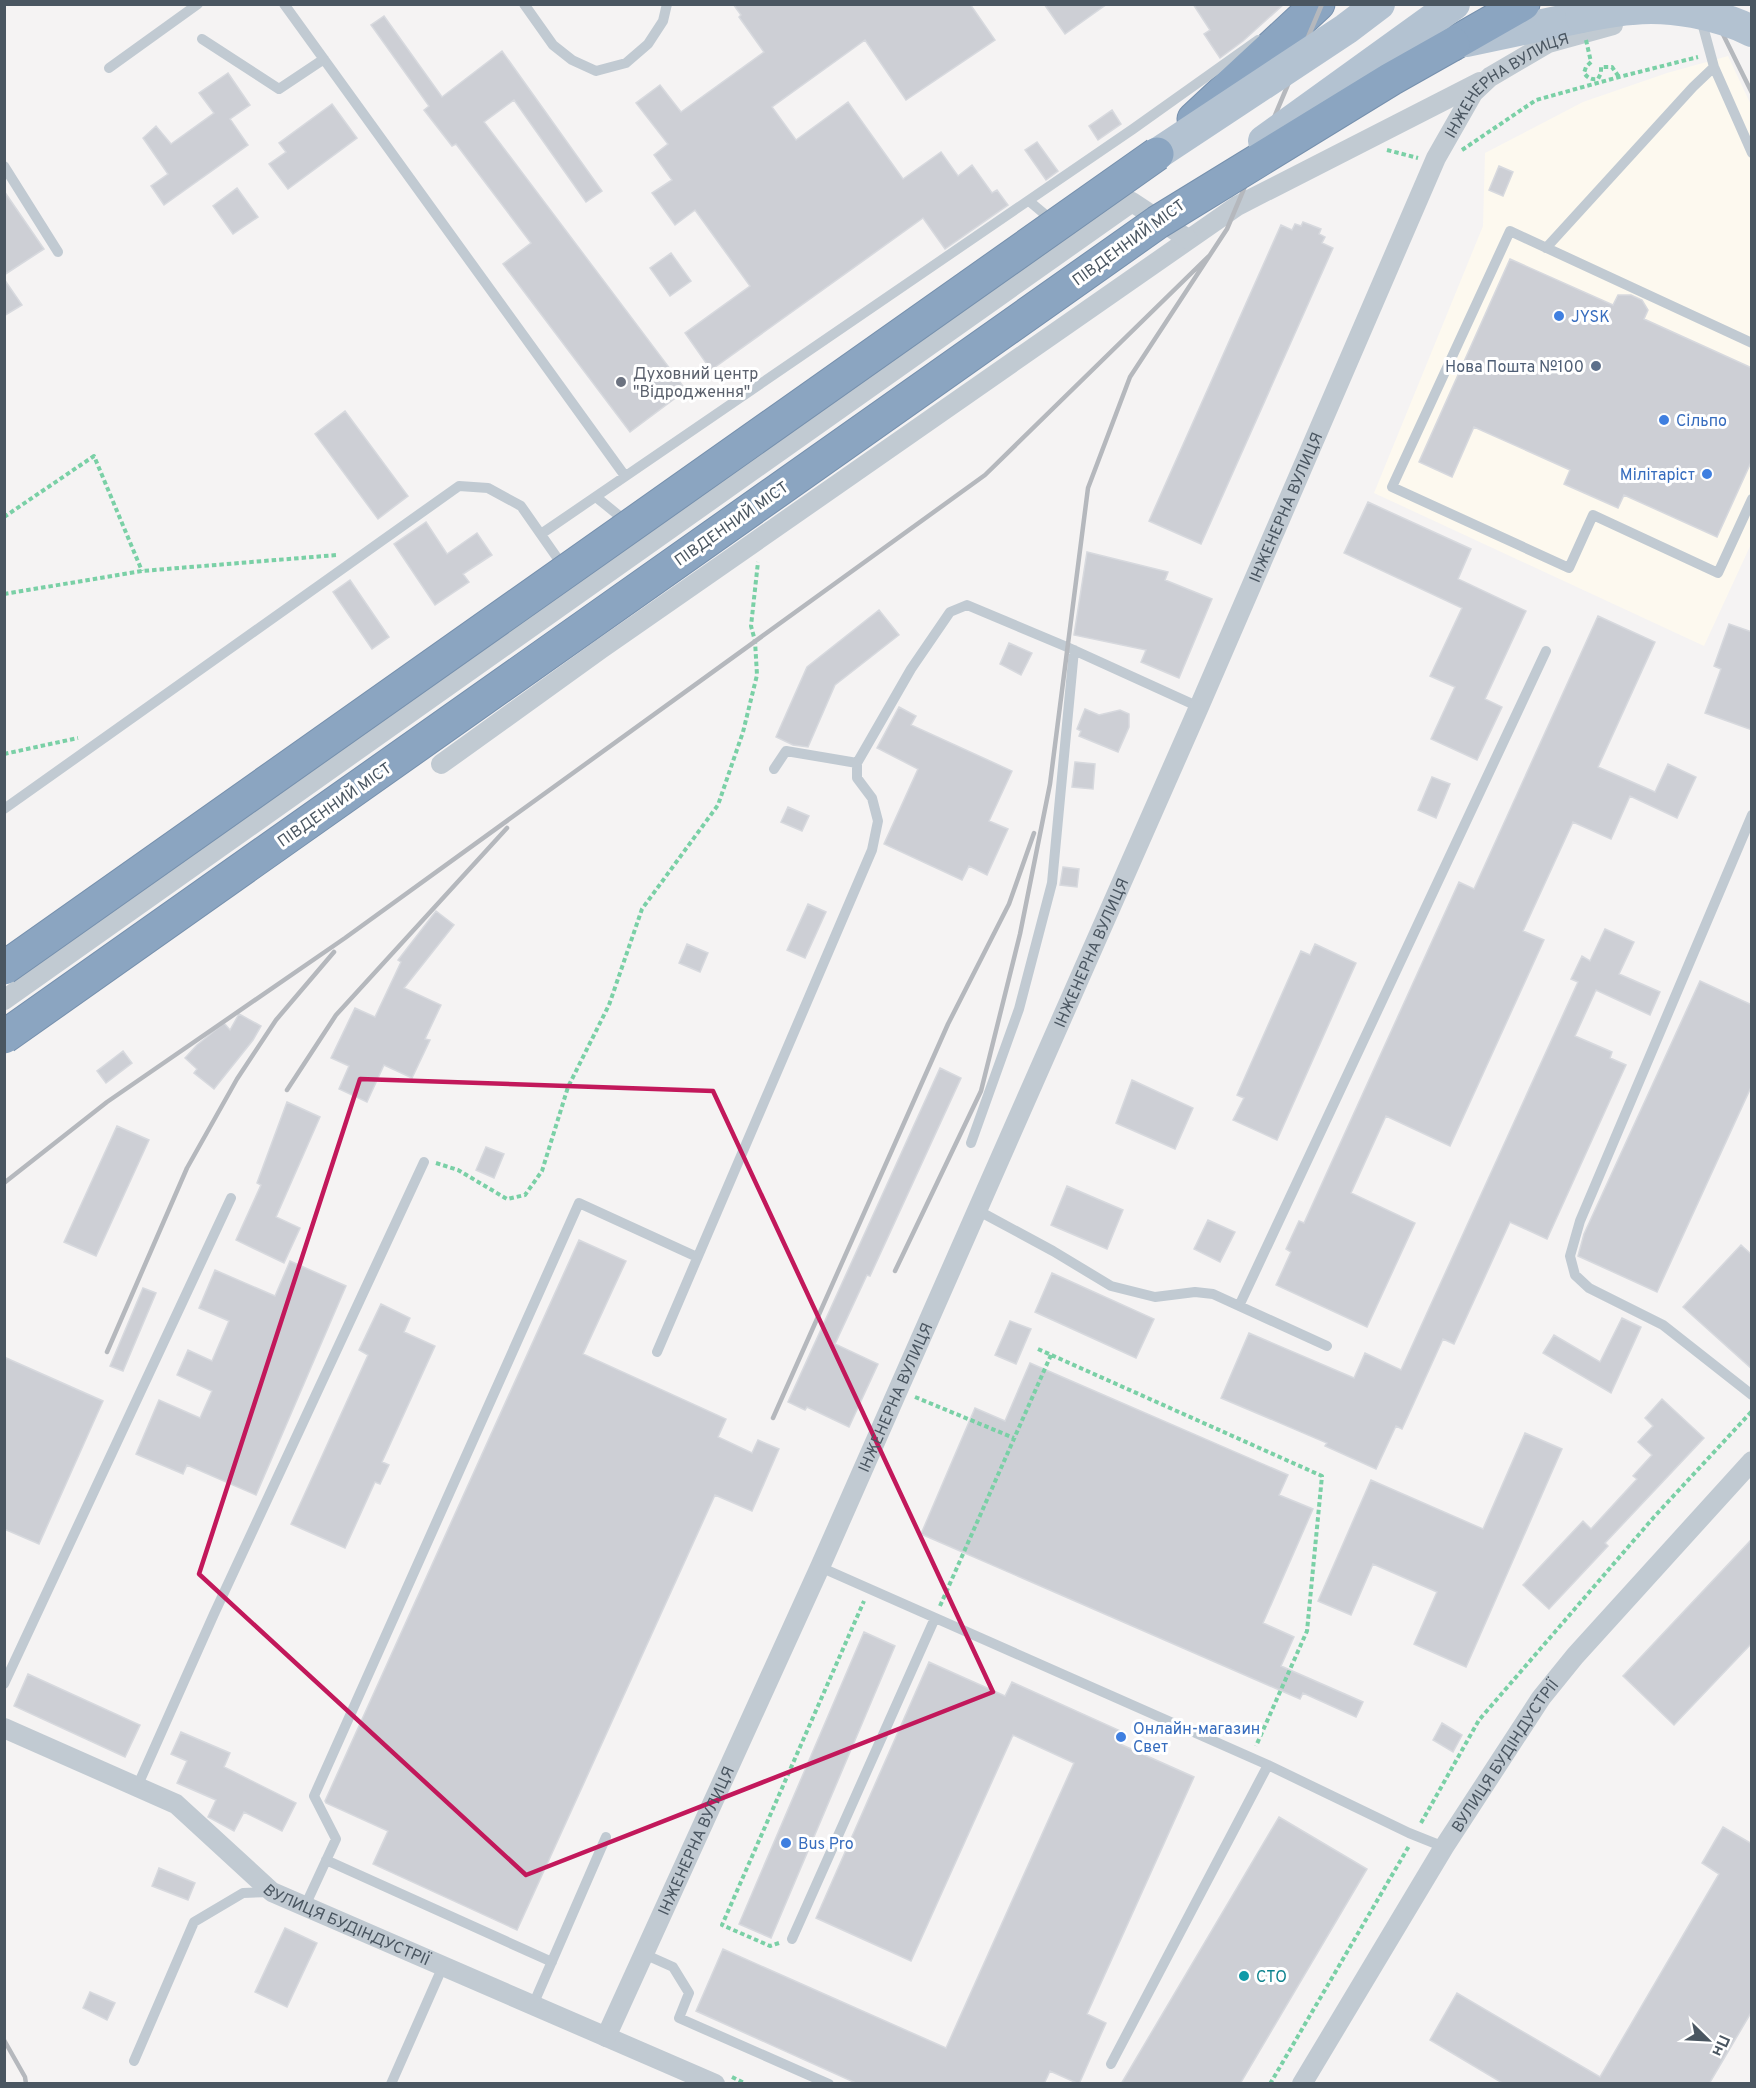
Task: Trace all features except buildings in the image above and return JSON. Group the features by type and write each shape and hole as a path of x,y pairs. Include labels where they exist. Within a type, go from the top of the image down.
{"highway":[{"path":"4,968 1157,154 1318,4"},
{"path":"1158,222 1381,86 1523,4"},
{"name":"ПІВДЕННИЙ МІСТ","path":"4,1037 1158,222"}],"main road":[{"path":"1157,154 1346,30 1379,4"},
{"name":"ПІВДЕННИЙ МІСТ","path":"1158,222 1262,142 1454,4"},
{"path":"1453,44 1549,23 1632,9 1656,8 1682,11 1709,16 1752,31"}],"street":[{"name":"ІНЖЕНЕРНА ВУЛИЦЯ","path":"606,2037 820,1567 1199,707 1436,158 1473,93 1490,77 1548,43 1614,25 1703,6"},
{"path":"441,764 611,642 1237,206 1490,77"},
{"path":"4,999 582,593 1132,202 1188,239"},
{"name":"ВУЛИЦЯ БУДІНДУСТРІЇ","path":"1302,2084 1444,1847 1541,1698 1575,1656 1752,1461"},
{"name":"ВУЛИЦЯ БУДІНДУСТРІЇ","path":"4,1728 176,1804 272,1892 715,2084"}],"lane":[{"path":"109,68 198,4"},
{"path":"284,4 625,476"},
{"path":"524,4 553,45 572,60 596,71 626,63 648,44 663,21 667,4"},
{"path":"1278,25 1307,4"},
{"path":"1703,6 1714,68 1752,153"},
{"path":"541,534 1029,201 1268,32"},
{"path":"202,39 279,89 324,59"},
{"path":"1546,248 1693,87 1714,68"},
{"path":"4,166 58,252"},
{"path":"1029,201 1077,241"},
{"path":"1752,343 1510,231 1392,486 1569,568 1593,515 1718,573 1752,500"},
{"path":"4,809 459,486 488,488 521,506 582,593"},
{"path":"596,496 651,543"},
{"path":"657,1352 872,850 878,821 872,798 857,778 857,763 911,669 950,612 967,604 1199,707"},
{"path":"971,1143 1019,1009 1052,883 1074,650"},
{"path":"1239,1306 1546,651"},
{"path":"774,769 786,751 857,763"},
{"path":"1752,815 1580,1221 1570,1256 1575,1275 1589,1288 1663,1325 1752,1395"},
{"path":"137,1787 214,1614 424,1162"},
{"path":"4,1684 231,1198"},
{"path":"305,1906 336,1839 314,1796 579,1203 697,1257"},
{"path":"977,1210 1111,1286 1155,1297 1195,1292 1213,1294 1327,1346"},
{"path":"820,1567 1268,1765 1409,1833 1444,1847"},
{"path":"792,1939 935,1618"},
{"path":"1111,2064 1268,1765"},
{"path":"533,2005 606,1837"},
{"path":"326,1860 552,1962"},
{"path":"134,2061 194,1922 243,1893 272,1892"},
{"path":"644,1954 673,1967 689,1993 679,2018 830,2084"},
{"path":"391,2084 443,1966"}],"path":[{"path":"1536,100 1710,54"},
{"path":"1591,62 1584,73 1592,80 1598,79 1601,67 1612,67 1619,77"},
{"path":"4,517 94,456 142,571"},
{"path":"424,1162 458,1170 507,1199 525,1195 542,1171 568,1088 609,1005 642,909 718,805 743,732 757,675 755,641 751,626 759,551"},
{"path":"4,594 142,571 368,552"},
{"path":"4,753 117,729"},
{"path":"1038,1349 1322,1476 1307,1631 1250,1757"},
{"path":"935,1618 1051,1355"},
{"path":"909,1394 1014,1438"},
{"path":"792,1939 770,1946 722,1925 869,1589"}],"highlighted area":[{"path":"360,1079 713,1091 993,1692 526,1875 199,1574"}],"shaded area":[{"path":"1728,56 1752,107 1752,542 1704,646 1374,493 1483,226 1485,153 1583,102 1667,73"}],"railway":[{"path":"895,1271 981,1091 1020,934 1050,784 1088,488 1130,377 1227,229 1322,4"},
{"path":"1708,4 1752,93"},
{"path":"4,1183 107,1102 345,938 985,475 1210,255"},
{"path":"287,1090 336,1015 507,828"},
{"path":"773,1418 948,1024 1009,904 1034,833"},
{"path":"107,1352 187,1168 237,1079 276,1020 334,952"},
{"path":"4,2040 25,2077 26,2084"}],"place":[{"name":"JYSK","path":"1559,316"},
{"name":"Нова Пошта №100","path":"1596,366"},
{"name":"Духовний центр \"Відродження\"","path":"621,382"},
{"name":"Сільпо","path":"1664,420"},
{"name":"Мілітаріст","path":"1707,474"},
{"name":"Онлайн-магазин Свет","path":"1121,1737"},
{"name":"Bus Pro","path":"786,1843"},
{"name":"СТО","path":"1244,1976"}]}
